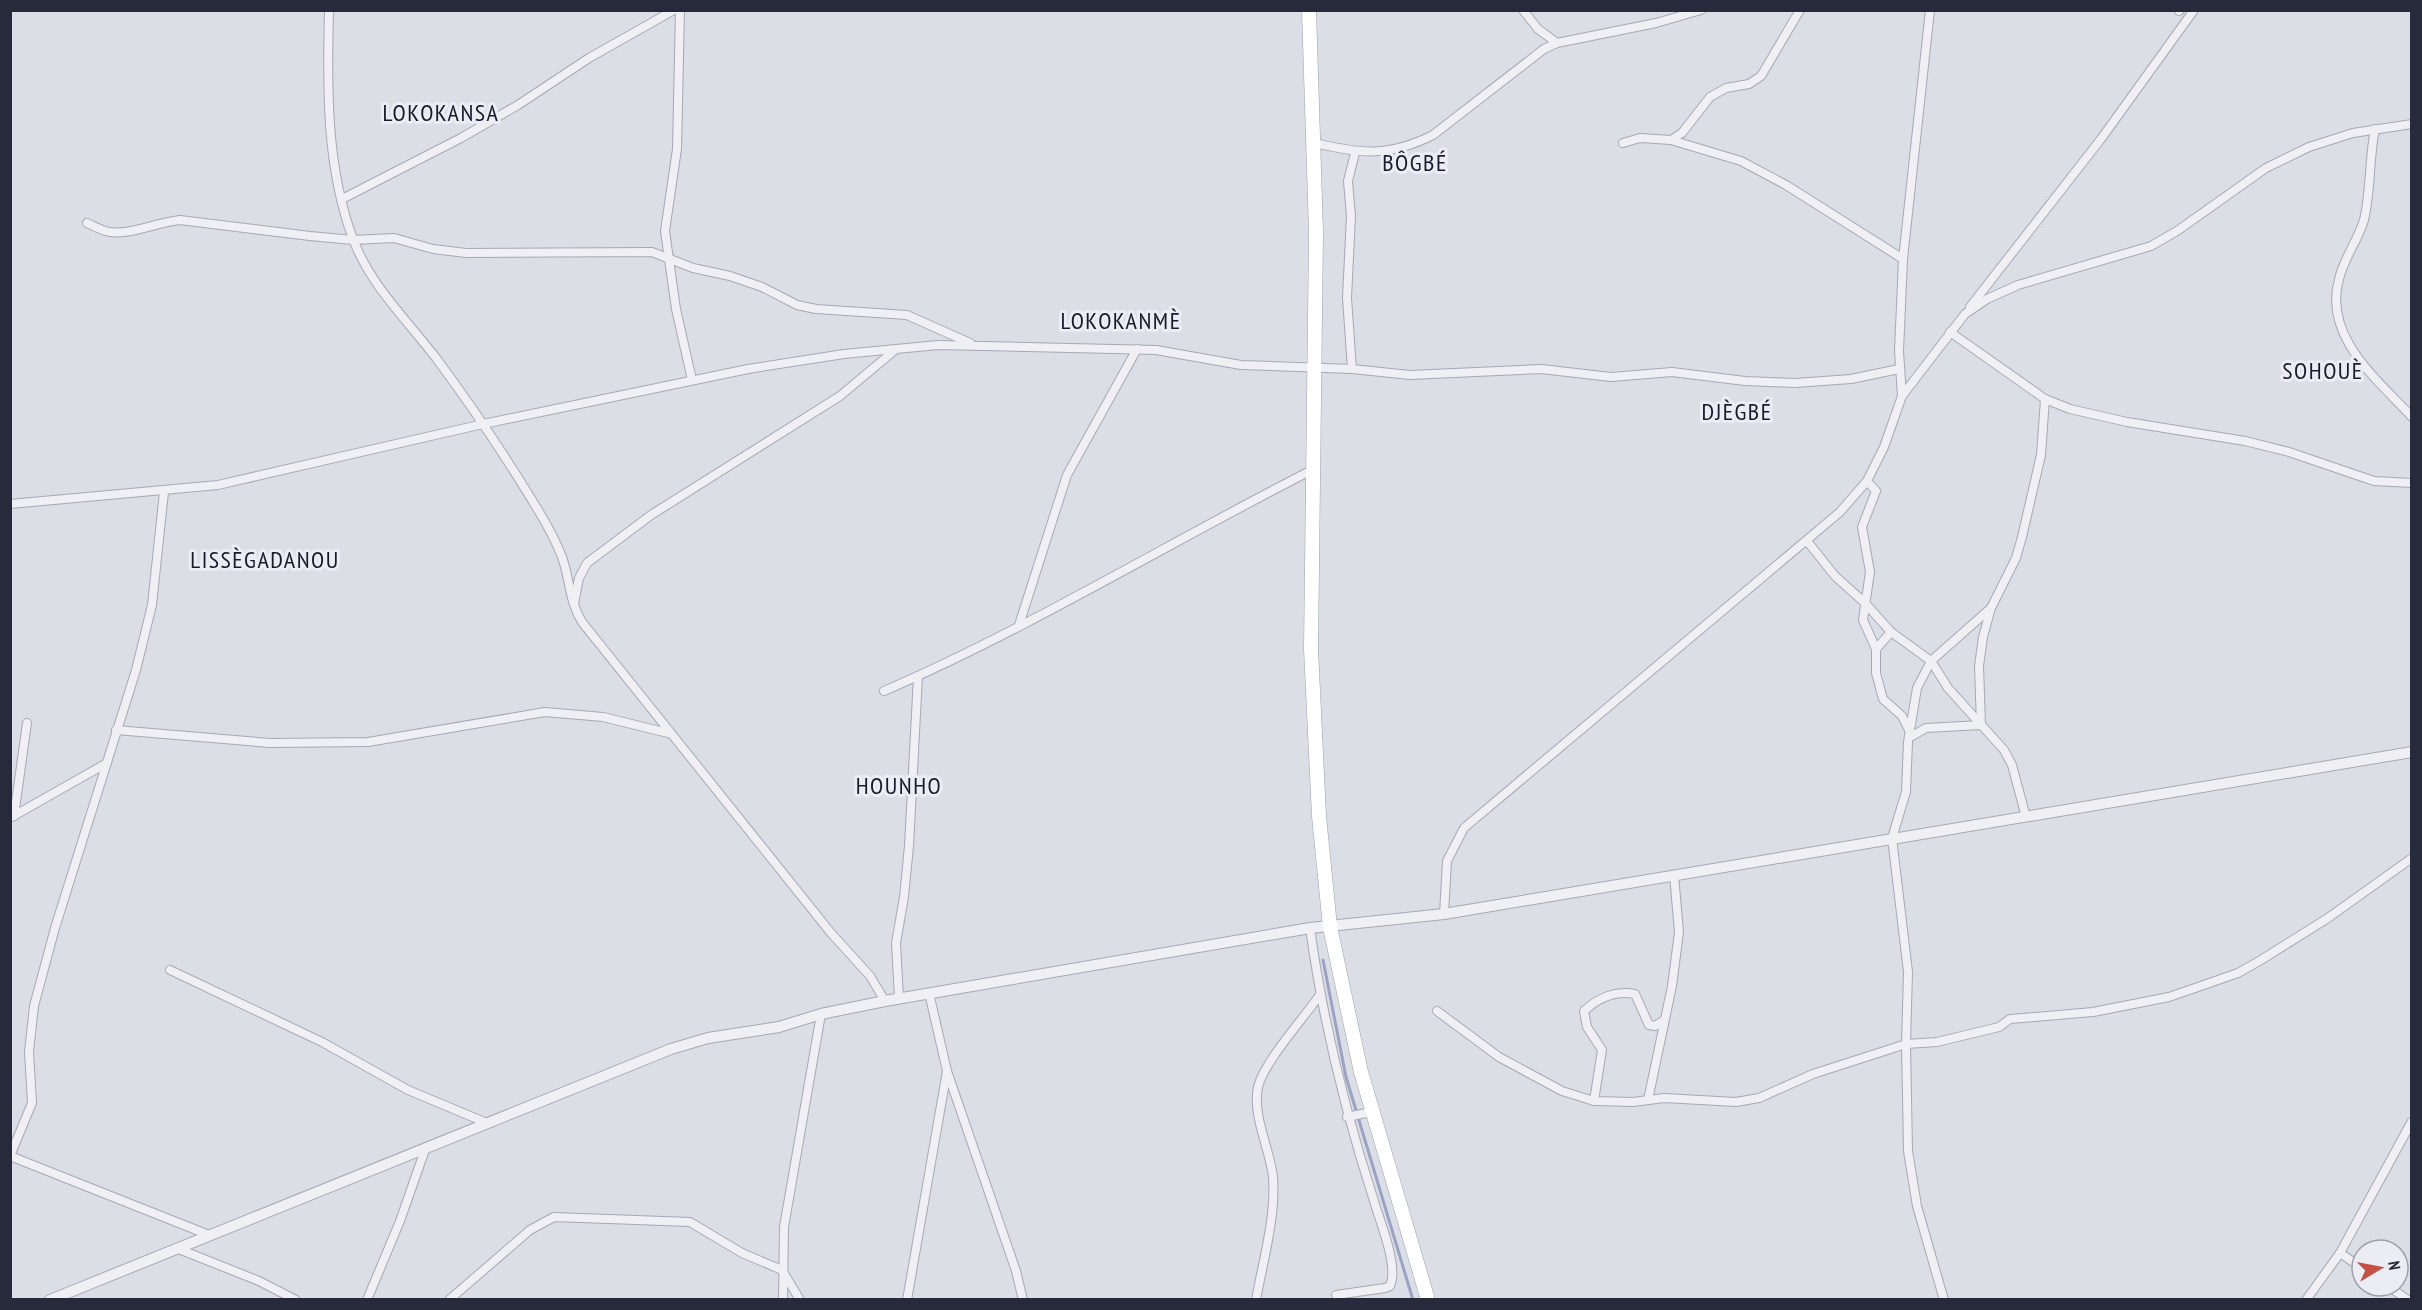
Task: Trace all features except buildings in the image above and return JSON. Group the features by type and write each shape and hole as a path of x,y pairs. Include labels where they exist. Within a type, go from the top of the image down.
{"main road":[{"path":"1309,10 1315,143 1316,368 1311,649 1319,816 1330,927 1366,1113 1428,1299"}],"street":[{"path":"329,10 327,70 333,165 353,240 376,282 483,424 536,507 558,549 574,608 669,733 831,933 870,976 885,1001"},
{"path":"342,199 470,133 518,105 589,58 674,10"},
{"path":"680,10 676,149 668,202 667,256 692,380"},
{"path":"1523,10 1538,29 1557,43"},
{"path":"1315,143 1355,153 1379,153 1407,146 1433,135 1530,58 1557,43 1656,23 1701,10"},
{"path":"1671,140 1682,133 1710,97 1726,88 1749,84 1761,76 1800,10"},
{"path":"1902,396 1899,369 1903,259 1930,10"},
{"path":"1444,914 1447,861 1464,828 1807,541 1840,512 1867,481 1884,447 1902,396 2101,139 2193,10"},
{"path":"2179,11 2186,19"},
{"path":"1965,314 2009,288 2151,246 2266,168 2309,147 2375,129 2412,124"},
{"path":"2375,129 2364,218 2339,277 2336,298 2337,318 2353,352 2412,417"},
{"path":"1623,143 1640,138 1671,140 1741,161 1786,185 1903,259"},
{"path":"1352,369 1347,298 1351,216 1348,181 1355,153"},
{"path":"87,223 109,232 124,232 160,222 180,220 353,240 394,238 433,249 466,253 652,252 693,268 729,276 762,287 797,305 816,309 907,315 973,344"},
{"path":"1950,332 2045,399 2070,409 2127,422 2246,441 2278,449 2374,481 2412,483"},
{"path":"10,504 164,492 218,485 483,424 692,380 843,354 896,349 973,344 1137,349 1241,365 1352,369 1410,375 1541,369 1611,377 1672,372 1745,381 1795,383 1851,379 1899,369"},
{"path":"574,608 579,578 587,562 651,515 840,396 896,349"},
{"path":"1019,625 1067,475 1137,349"},
{"path":"1981,725 1979,666 1991,608 2016,558 2022,537 2042,455 2045,399"},
{"path":"884,691 1019,625 1315,469"},
{"path":"1867,481 1876,491 1862,526 1870,572 1863,620 1876,649 1876,673 1883,699 1902,716 1912,736 1926,728 1981,725"},
{"path":"164,492 152,605 136,670 34,1006 29,1052 32,1103 10,1156 209,1235"},
{"path":"1807,541 1835,576 1865,603 1891,632 1931,662 1948,688 2004,750 2012,765 2026,818"},
{"path":"1944,1299 1917,1206 1908,1151 1906,1044 1908,972 1892,838 1906,792 1910,730 1917,688 1931,662 1991,608"},
{"path":"1876,649 1891,632"},
{"path":"899,998 896,951 909,846 918,676"},
{"path":"117,730 270,743 368,742 545,712 603,717 669,733"},
{"path":"12,817 27,723"},
{"path":"50,1299 671,1049 708,1038 779,1027 821,1014 899,998 1310,928 1444,914 2412,752"},
{"path":"12,817 107,764"},
{"path":"1437,1011 1499,1057 1562,1091 1594,1101 1686,1098 1711,1103 1736,1102 1759,1098 1813,1074 1906,1044 1937,1042 1999,1027 2010,1019 2093,1012 2169,997 2238,973 2317,926 2412,858"},
{"path":"1648,1100 1663,1020 1672,986 1679,932 1674,875"},
{"path":"1310,928 1319,996 1349,1117 1394,1273 1390,1286 1385,1288 1336,1295"},
{"path":"170,970 313,1037 408,1090 486,1123"},
{"path":"1594,1101 1602,1050 1587,1027 1584,1011 1596,999 1626,991 1635,994 1649,1025 1655,1026 1663,1020"},
{"path":"929,993 947,1071 1016,1271 1023,1299"},
{"path":"1256,1299 1273,1195 1273,1176 1259,1106 1259,1086 1271,1061 1319,996"},
{"path":"783,1299 784,1227 791,1174 821,1014"},
{"path":"907,1299 947,1071"},
{"path":"1349,1117 1366,1113"},
{"path":"2306,1299 2340,1253 2412,1121"},
{"path":"367,1299 400,1221 426,1147"},
{"path":"448,1299 465,1283 508,1252 530,1230 554,1217 690,1222 742,1252 782,1270 800,1299"},
{"path":"176,1248 259,1281 296,1299"},
{"path":"2340,1253 2350,1260"}],"waterway":[{"path":"1323,960 1346,1077 1413,1300"}],"district":[{"name":"LOKOKANSA","path":"441,113"},
{"name":"BÔGBÉ","path":"1415,163"},
{"name":"LOKOKANMÈ","path":"1121,321"},
{"name":"SOHOUÈ","path":"2323,371"},
{"name":"DJÈGBÉ","path":"1737,412"},
{"name":"LISSÈGADANOU","path":"265,560"},
{"name":"HOUNHO","path":"899,786"}]}
